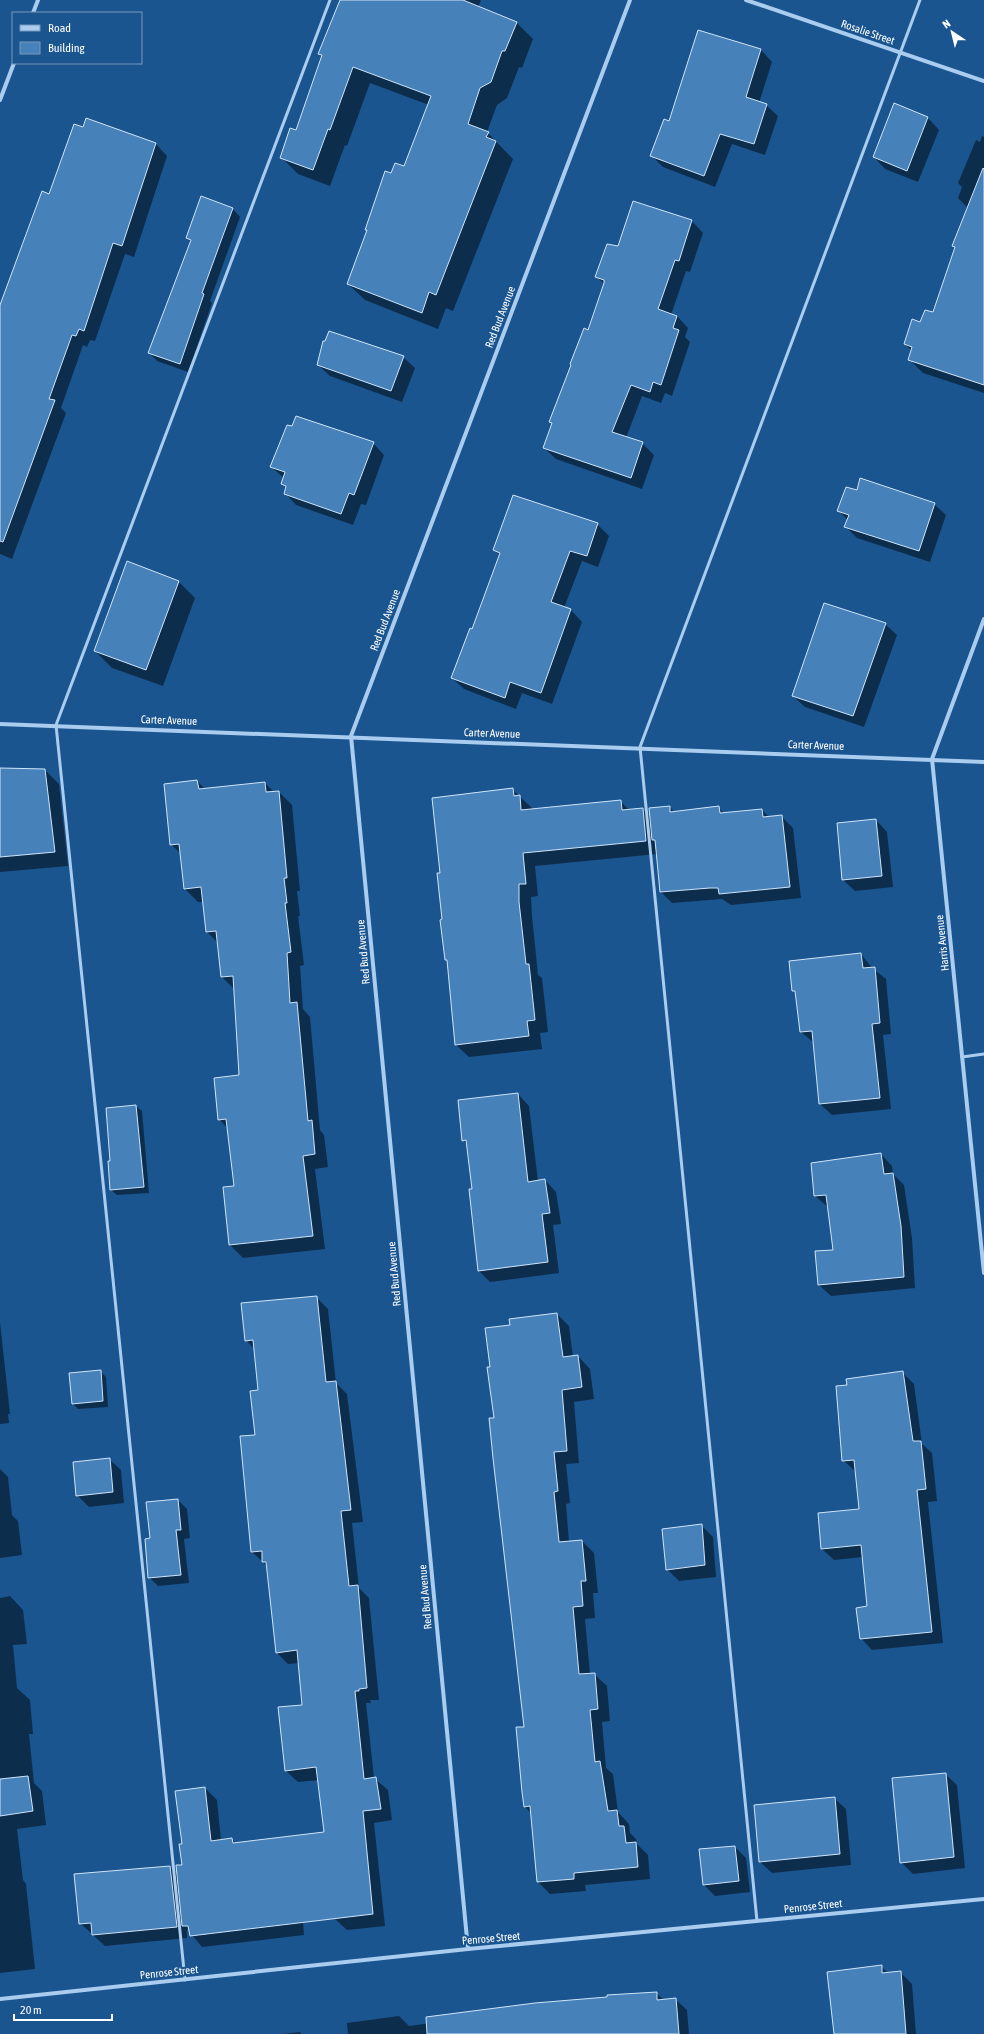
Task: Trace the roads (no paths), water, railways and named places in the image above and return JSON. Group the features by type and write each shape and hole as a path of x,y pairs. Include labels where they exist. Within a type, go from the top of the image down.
{"street":[{"path":"33,12 38,0"},
{"name":"Red Bud Avenue","path":"468,1949 351,736 630,0"},
{"name":"Rosalie Street","path":"746,0 984,81"},
{"path":"0,100 14,64"},
{"name":"Harris Avenue","path":"984,619 932,758 984,1273"},
{"name":"Carter Avenue","path":"0,724 932,758 984,762"},
{"name":"Penrose Street","path":"0,2000 468,1949 984,1899"}],"lane":[{"path":"185,1980 56,726 330,0"},
{"path":"757,1921 640,747 920,0"},
{"path":"962,1057 984,1054"}]}
